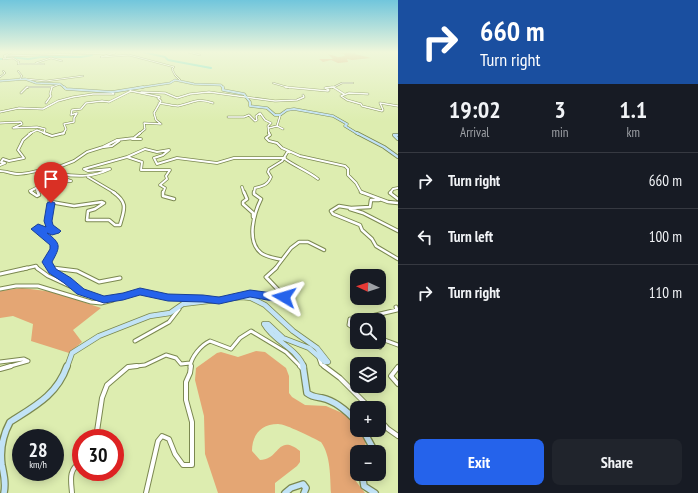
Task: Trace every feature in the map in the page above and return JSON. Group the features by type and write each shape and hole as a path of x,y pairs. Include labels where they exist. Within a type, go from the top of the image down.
{"street":[{"path":"20,79 21,75"},
{"path":"173,75 185,82 221,85 223,90 241,93 248,98 250,106 267,108 275,115 280,116"},
{"path":"0,81 20,79 46,81 83,76"},
{"path":"23,79 36,83 60,84 66,89 112,92 130,91 165,94 177,98 183,94 212,92 248,98 290,101 302,99 304,97 302,95"},
{"path":"0,165 5,163 0,162 4,159 9,161 24,158 18,150 22,141 28,134 36,130 53,136 63,134 66,130 64,124 74,122 74,118 77,113 71,115 71,110 81,109 86,103 102,101 108,102 130,91 150,85 170,83 175,80 180,80"},
{"path":"273,82 283,85 286,88 328,91 330,90 325,88 334,87 339,83 353,83"},
{"path":"21,93 28,88 27,87 52,87 60,84"},
{"path":"46,103 51,96 50,94 52,87"},
{"path":"334,87 332,88 344,94 349,92 368,94"},
{"path":"0,112 19,108 45,109 58,101 73,97 93,94 114,94 112,92"},
{"path":"0,171 8,171 17,174 50,170 74,161 87,152 103,147 117,140 134,138 145,129 144,123 161,124 156,120 154,113 160,101 158,98 160,97 145,95 140,92"},
{"path":"344,94 341,96 344,99 361,104 369,109 382,111 383,110 380,103 398,106"},
{"path":"159,103 177,106 205,100 213,103"},
{"path":"277,126 280,116 285,110 290,109 333,116 346,123 347,128 384,147 398,157"},
{"path":"228,117 250,115 255,121 256,116 260,113 265,120 271,122 268,126 268,131 270,134 266,138 277,143 288,152 345,166 348,169 348,175 361,192 386,201"},
{"path":"0,123 21,122 22,124 13,128 38,128 45,130 44,133"},
{"path":"269,128 277,126 282,129"},
{"path":"398,135 394,135 398,139"},
{"path":"103,147 112,146 120,140 141,139"},
{"path":"50,170 73,177 88,177 110,168 88,171 84,169 127,157 147,149 157,152 169,150 164,155 154,158 157,164 177,158 216,163 234,158 285,159 297,168 309,172 318,179"},
{"path":"282,260 262,254 256,249 252,226 255,210 261,199 254,194 255,188 267,185 271,177 268,172 269,169 285,159 284,156 288,152"},
{"path":"127,157 142,162 141,170 170,170 166,176 167,179 160,185 165,188 163,196 174,199"},
{"path":"60,174 64,179 71,181 46,182 36,185 30,191 37,196 39,195 37,190 42,190 50,196 51,202 48,221 50,226 56,231 52,232 38,227 35,229 51,240 55,245 47,262 48,266 52,271 70,282 80,292"},
{"path":"51,202 74,206 102,202 104,203 102,206 88,211 87,220 109,220 115,225 120,225 121,218 125,210 124,203 116,193 88,177"},
{"path":"242,187 247,199 243,202 243,204 253,213 252,217 254,217"},
{"path":"398,188 390,193 398,199"},
{"path":"348,208 370,207 371,200 398,203"},
{"path":"398,231 363,213 348,208 339,206 331,211 333,214 360,224 362,230 372,239 376,246 398,259"},
{"path":"234,298 238,295 250,293 279,298 284,297 266,278 282,260 291,246 298,241 309,243 324,250"},
{"path":"0,274 36,266 39,270 52,279 65,282 80,292 104,300 123,297"},
{"path":"48,266 54,270 77,272 96,282 104,282 111,278 120,278"},
{"path":"0,289 16,286 38,286 101,303 140,292 168,297 203,298 219,301"},
{"path":"4,493 6,483 1,456 7,428 10,422 46,399 64,375 72,353 87,342 107,332 150,316 170,313 183,304 219,301 234,298 250,299 270,308 292,331 314,344 322,352 328,363 305,346 283,338 265,323 264,326 275,339 292,351 300,359 304,370 305,387 309,395 322,399 350,414"},
{"path":"135,341 169,322 183,304"},
{"path":"384,313 397,310 396,307"},
{"path":"146,493 158,441 162,436 169,439 175,454 183,465 192,465 192,422 186,400 186,382 190,373 190,363 205,343 210,341 231,349 240,338 251,331 286,352 304,370"},
{"path":"386,341 398,345"},
{"path":"97,429 102,398 107,385 128,367 145,365 166,355 173,356 182,364 190,363"},
{"path":"319,357 321,364 340,378 363,401"},
{"path":"0,362 24,359 28,361 0,369"},
{"path":"398,367 391,376 398,384"},
{"path":"386,427 398,436"},
{"path":"72,471 70,474 72,493"},
{"path":"363,481 364,486 375,493"},
{"path":"285,493 291,488 303,484 306,488 304,493"}],"shaded area":[{"path":"22,288 54,292 101,308 73,330 82,342 69,353 31,341 33,324 13,316 0,318 0,291"},
{"path":"256,351 265,352 286,368 289,376 289,393 292,397 305,405 326,406 350,417 350,437 365,437 366,445 350,445 350,481 356,481 365,493 331,493 327,454 321,442 278,424 262,428 256,435 252,445 252,451 260,460 267,459 283,446 287,445 300,451 300,462 275,483 275,493 218,493 205,454 204,416 195,380 196,368 217,353 221,352 238,357"}],"route":[{"path":"51,203 48,221 50,226 56,231 52,232 38,227 35,229 51,240 55,245 47,262 48,266 52,271 68,280 80,292 86,295 104,300 140,292 168,297 203,298 219,301 250,293 279,298 284,297"}]}
